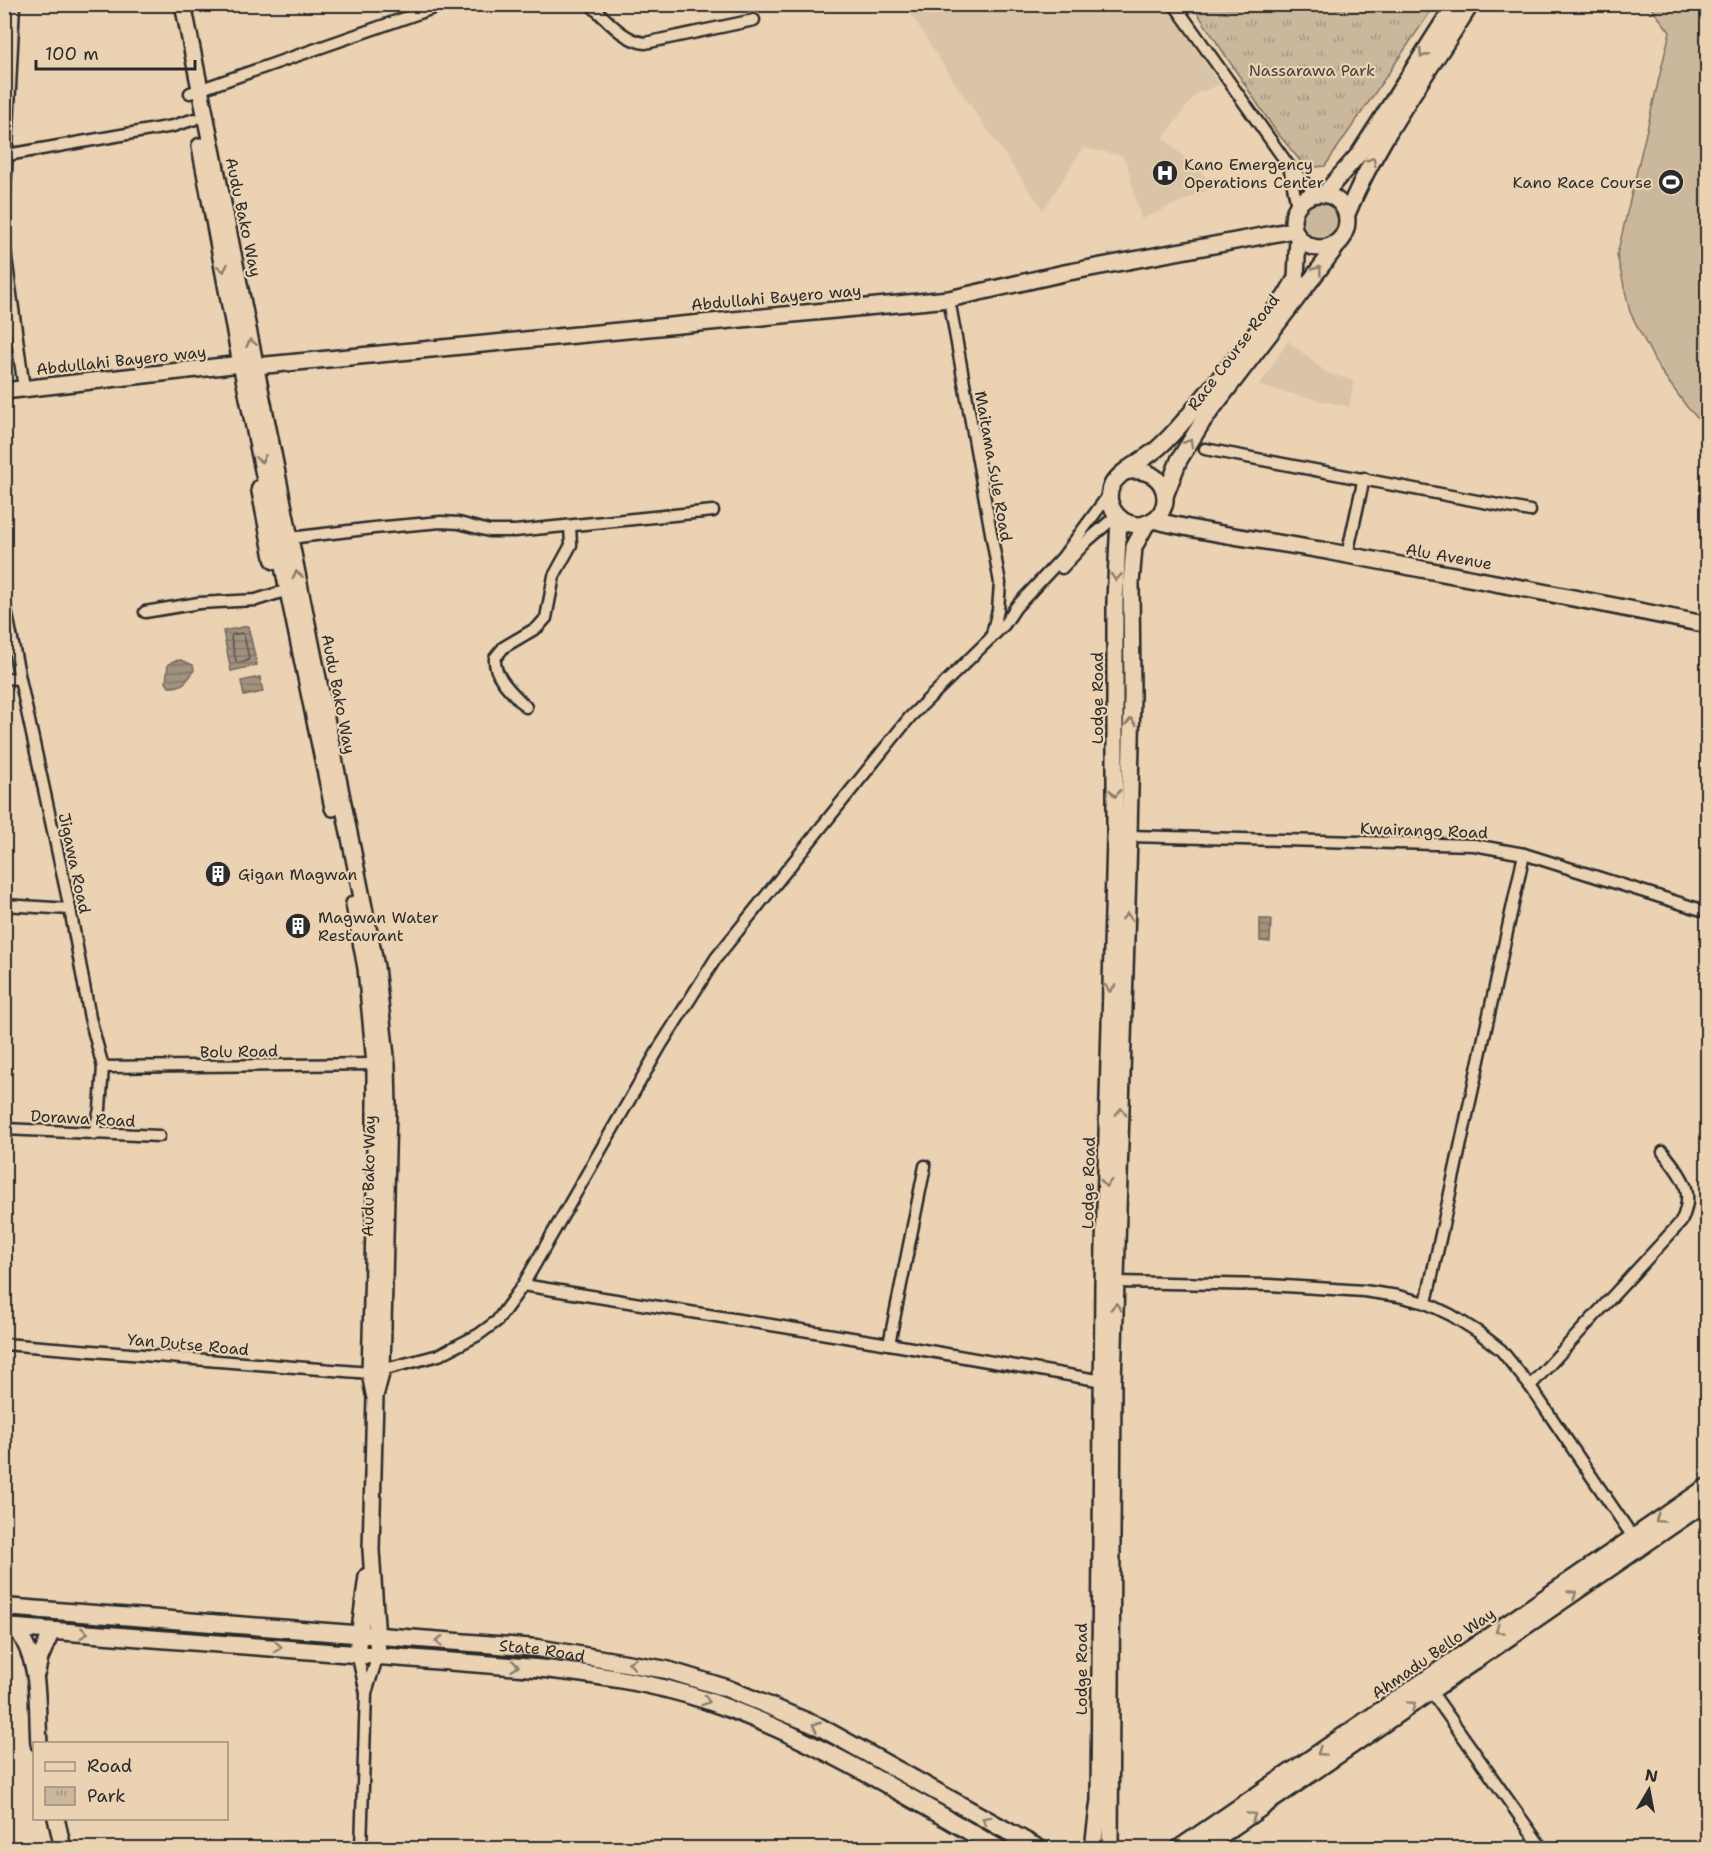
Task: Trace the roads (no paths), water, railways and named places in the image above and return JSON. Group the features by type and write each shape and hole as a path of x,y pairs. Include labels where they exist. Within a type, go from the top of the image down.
{"main road":[{"name":"State Road","path":"4,1607 548,1650 667,1670 699,1678 759,1700 820,1727 1038,1848"},
{"name":"State Road","path":"10,1628 357,1653 574,1672 662,1689 703,1699 741,1713 828,1752 998,1848"}],"street":[{"path":"4,213 7,93 14,4"},
{"name":"Audu Bako Way","path":"172,4 195,91 195,119 248,365 290,538 364,900 381,995 388,1108 375,1396 371,1550 378,1655"},
{"name":"Audu Bako Way","path":"183,4 195,91 248,365 266,483 366,968 375,1064 376,1372"},
{"path":"195,91 445,4"},
{"path":"590,4 627,37 636,42 645,43 754,20"},
{"path":"1174,4 1289,166 1320,194 1336,199 1343,205 1347,214"},
{"path":"1455,4 1359,154 1320,194 1306,198 1297,206 1293,215 1296,234 1306,245 1316,249 1326,249 1343,238 1347,230 1347,214 1357,188 1393,122 1472,4"},
{"path":"7,155 173,126 195,119"},
{"path":"1289,166 1297,206"},
{"name":"Abdullahi Bayero way","path":"4,391 248,365 949,299 1064,273 1296,234"},
{"name":"Race Course Road","path":"1125,472 1148,457 1179,428 1285,297 1296,278 1296,234"},
{"name":"Race Course Road","path":"1157,512 1179,460 1203,421 1343,238"},
{"path":"4,243 24,388"},
{"name":"Maitama Sule Road","path":"949,299 1000,583 998,610 990,639"},
{"path":"1204,448 1530,511"},
{"path":"1136,469 1147,471 1163,486 1157,512 1133,524 1118,517 1110,505 1112,484 1125,472 1136,469"},
{"path":"1347,555 1364,478"},
{"path":"1004,625 1016,607 1062,558 1110,493"},
{"path":"290,538 441,522 459,523 498,532 714,511"},
{"name":"Alu Avenue","path":"1157,512 1182,528 1347,555 1707,625"},
{"name":"Lodge Road","path":"1110,1848 1113,1394 1129,836 1132,695 1131,583 1134,547 1157,512"},
{"path":"376,1372 439,1354 478,1335 497,1321 523,1285 661,1045 716,958 910,717 1004,625 1022,611 1087,541 1118,517"},
{"name":"Lodge Road","path":"1093,1848 1099,1800 1102,1381 1115,837 1115,601 1118,517"},
{"path":"526,706 508,688 496,670 495,658 504,647 538,627 546,618 554,576 571,545 570,526"},
{"path":"145,612 199,603 256,600 288,590"},
{"name":"Jigawa Road","path":"4,600 70,909 90,1018 103,1067 100,1109 94,1134"},
{"path":"4,678 20,679"},
{"name":"Kwairango Road","path":"1129,836 1474,845 1524,854 1707,912"},
{"path":"1426,1303 1524,854"},
{"path":"4,905 70,909"},
{"name":"Bolu Road","path":"103,1067 375,1064"},
{"name":"Dorawa Road","path":"4,1129 159,1136"},
{"path":"1530,1386 1681,1222 1687,1208 1688,1191 1678,1172 1662,1152"},
{"path":"889,1344 925,1166"},
{"path":"1116,1282 1269,1285 1364,1291 1426,1303 1451,1315 1501,1350 1530,1386 1637,1542"},
{"path":"523,1285 1102,1381"},
{"name":"Yan Dutse Road","path":"4,1344 376,1372"},
{"name":"Ahmadu Bello Way","path":"1203,1848 1428,1686 1637,1542 1702,1504 1707,1486"},
{"name":"Audu Bako Way","path":"357,1653 371,1550"},
{"path":"10,1628 30,1651 36,1678 39,1742"},
{"path":"36,1678 40,1658 52,1630"},
{"path":"357,1653 366,1693 361,1848"},
{"path":"366,1693 378,1655"},
{"path":"1428,1686 1542,1848"},
{"name":"Ahmadu Bello Way","path":"1179,1848 1356,1736"},
{"path":"57,1820 65,1846"}],"water":[{"path":"248,626 257,665 231,671 223,631"},
{"path":"181,660 193,665 194,670 184,683 169,687 166,682 168,665 173,661"},
{"path":"260,677 263,692 244,696 241,681"},
{"path":"1260,919 1271,919 1270,942 1260,941"}],"place":[{"name":"Kano Emergency Operations Center","path":"1165,173"},
{"name":"Kano Race Course","path":"1671,182"},
{"name":"Gigan Magwan","path":"218,874"},
{"name":"Magwan Water Restaurant","path":"298,926"}],"park label":[{"name":"Nassarawa Park","path":"1312,70"}]}
